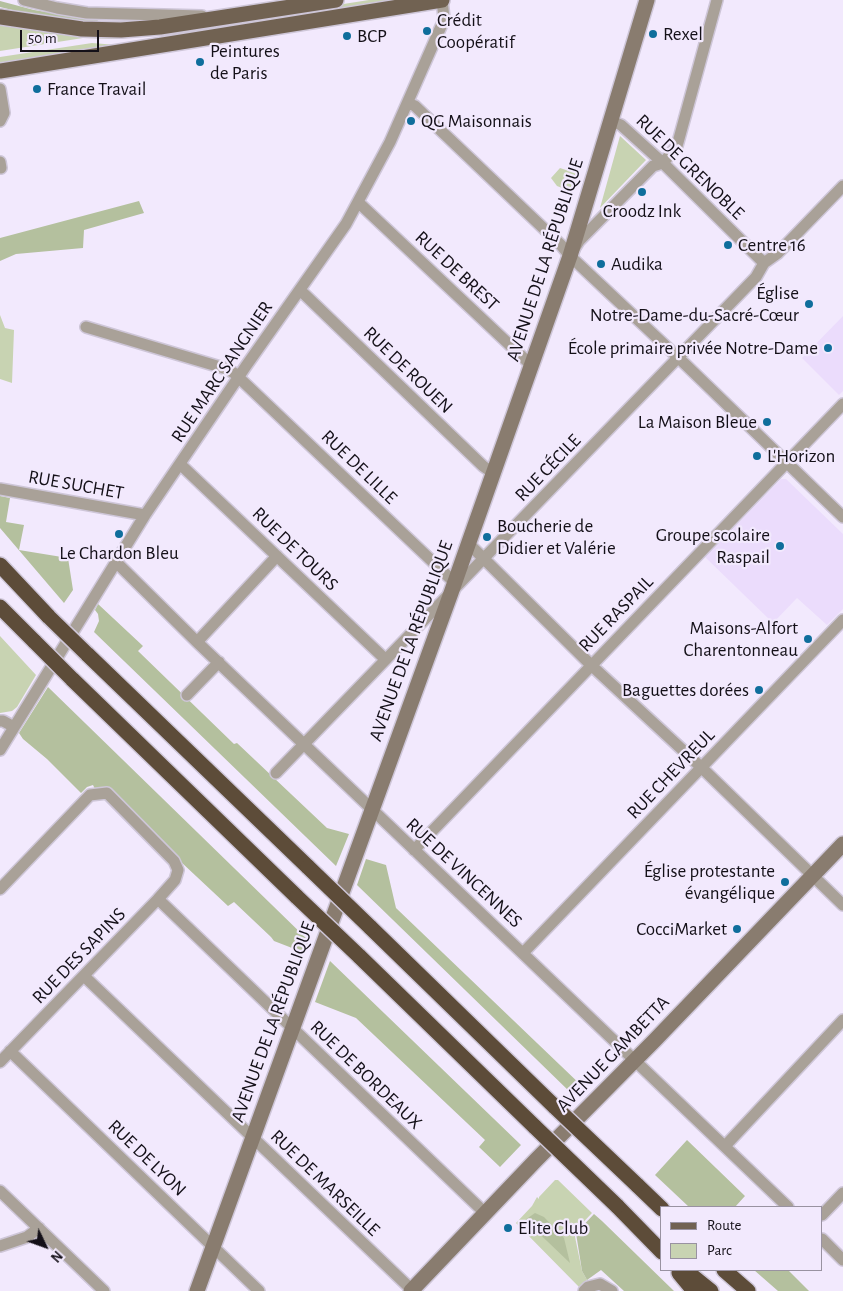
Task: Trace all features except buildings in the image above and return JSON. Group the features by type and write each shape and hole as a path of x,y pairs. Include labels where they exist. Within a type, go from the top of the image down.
{"highway":[{"path":"0,565 49,617 660,1208"},
{"path":"0,607 660,1250"},
{"path":"678,1271 694,1291"},
{"path":"686,1271 711,1291"},
{"path":"725,1271 748,1291"}],"main road":[{"path":"0,17 82,29 121,30 226,18 275,4 336,0"},
{"path":"0,71 442,0"},
{"name":"AVENUE DE LA RÉPUBLIQUE","path":"196,1291 452,588 570,256 647,0"},
{"name":"AVENUE GAMBETTA","path":"411,1290 843,844"}],"street":[{"path":"24,0 87,13 160,16 174,14 226,18"},
{"name":"RUE MARC SANGNIER","path":"0,750 145,515 346,224 384,156 443,22 442,0"},
{"path":"570,256 579,241 653,166 663,163 677,146 716,0"},
{"path":"275,4 280,27"},
{"path":"0,89 4,113 0,121"},
{"path":"408,103 414,106 560,245 843,518"},
{"name":"RUE DE GRENOBLE","path":"611,121 621,125 663,163 764,263"},
{"name":"RUE CÉCILE","path":"276,773 452,588 484,560 758,275 764,263 778,254 843,186"},
{"name":"RUE DE BREST","path":"358,202 531,365"},
{"name":"RUE DE ROUEN","path":"300,290 483,466 493,473"},
{"name":"RUE DE LILLE","path":"86,327 228,369 239,377 452,588"},
{"name":"RUE RASPAIL","path":"414,850 843,404"},
{"name":"RUE DE TOURS","path":"180,464 385,659"},
{"name":"RUE SUCHET","path":"0,489 145,515"},
{"path":"468,543 591,665 702,768 843,905"},
{"path":"196,642 277,556"},
{"name":"RUE DE VINCENNES","path":"116,562 196,642 304,743 787,1206"},
{"name":"RUE CHEVREUL","path":"523,953 843,620"},
{"path":"187,695 219,662"},
{"path":"0,721 14,727"},
{"name":"RUE DES SAPINS","path":"0,889 90,795 107,792 174,861 178,870 175,880 158,899 0,1062"},
{"name":"RUE DE BORDEAUX","path":"158,899 485,1214"},
{"name":"RUE DE MARSEILLE","path":"84,976 411,1290"},
{"path":"724,1146 843,1020"},
{"name":"RUE DE LYON","path":"10,1051 260,1291"},
{"path":"0,1191 104,1291"},
{"path":"823,1215 843,1194"},
{"path":"0,1246 27,1237 39,1228"},
{"path":"823,1240 843,1260"},
{"path":"586,1289 600,1284 612,1291"}],"shaded area":[{"name":"École primaire privée Notre-Dame","path":"843,316 843,391 839,395 802,358"},
{"name":"Groupe scolaire Raspail","path":"781,479 786,479 843,534 843,609 827,625 797,598 773,623 705,557"}],"green space":[{"path":"369,0 406,0 300,17 299,11"},
{"path":"0,1 34,10 98,20 97,22 64,20 37,16 0,7"},
{"path":"0,23 87,36 154,35 119,39 83,38 0,51"},
{"path":"92,43 117,45 0,65 0,57"},
{"path":"620,136 646,160 600,208"},
{"path":"572,166 577,167 575,176 572,175 571,179 573,180 570,191 557,186 551,178 560,168 566,170"},
{"path":"139,201 144,213 84,230 83,248 16,254 0,261 0,238"},
{"path":"0,315 5,328 14,330 12,383 0,379"},
{"path":"0,496 10,498 6,522 24,525 19,550 68,558 73,590 64,603 0,528"},
{"path":"98,604 143,646 138,651 234,744 237,743 327,828 349,834 336,866 94,632 99,621 95,610"},
{"path":"0,636 36,675 17,707 12,711 0,713"},
{"path":"48,687 309,941 305,953 274,941 234,902 228,906 181,862 178,856 112,791 103,787 95,789 93,785 87,787 81,793 47,759 23,739 19,733"},
{"path":"366,859 386,865 396,908 584,1088 587,1091 585,1093 578,1086 571,1093 357,885"},
{"path":"330,961 521,1145 500,1167 479,1147 485,1140 356,1018 315,1002"},
{"path":"687,1140 745,1196 736,1206 688,1206 655,1175"},
{"path":"555,1180 558,1180 592,1213 574,1232 582,1271 587,1280 580,1288 516,1223 532,1206 537,1197 539,1199"},
{"path":"535,1213 544,1217 564,1238 570,1263 525,1220"},
{"path":"594,1214 674,1291 624,1291 601,1270 587,1280 582,1271 576,1233"},
{"path":"755,1271 789,1271 809,1291 778,1291"}],"place":[{"name":"Crédit Coopératif","path":"427,31"},
{"name":"Rexel","path":"653,34"},
{"name":"BCP","path":"347,36"},
{"name":"Peintures de Paris","path":"200,62"},
{"name":"France Travail","path":"37,89"},
{"name":"QG Maisonnais","path":"411,121"},
{"name":"Croodz Ink","path":"642,192"},
{"name":"Centre 16","path":"728,245"},
{"name":"Audika","path":"601,264"},
{"name":"Église Notre-Dame-du-Sacré-Cœur","path":"809,304"},
{"name":"École primaire privée Notre-Dame","path":"828,348"},
{"name":"La Maison Bleue","path":"767,422"},
{"name":"L'Horizon","path":"757,456"},
{"name":"Le Chardon Bleu","path":"119,534"},
{"name":"Boucherie de Didier et Valérie","path":"487,537"},
{"name":"Groupe scolaire Raspail","path":"780,546"},
{"name":"Maisons-Alfort Charentonneau","path":"808,639"},
{"name":"Baguettes dorées","path":"759,690"},
{"name":"Église protestante évangélique","path":"785,882"},
{"name":"CocciMarket","path":"737,929"},
{"name":"Elite Club","path":"508,1228"}]}
